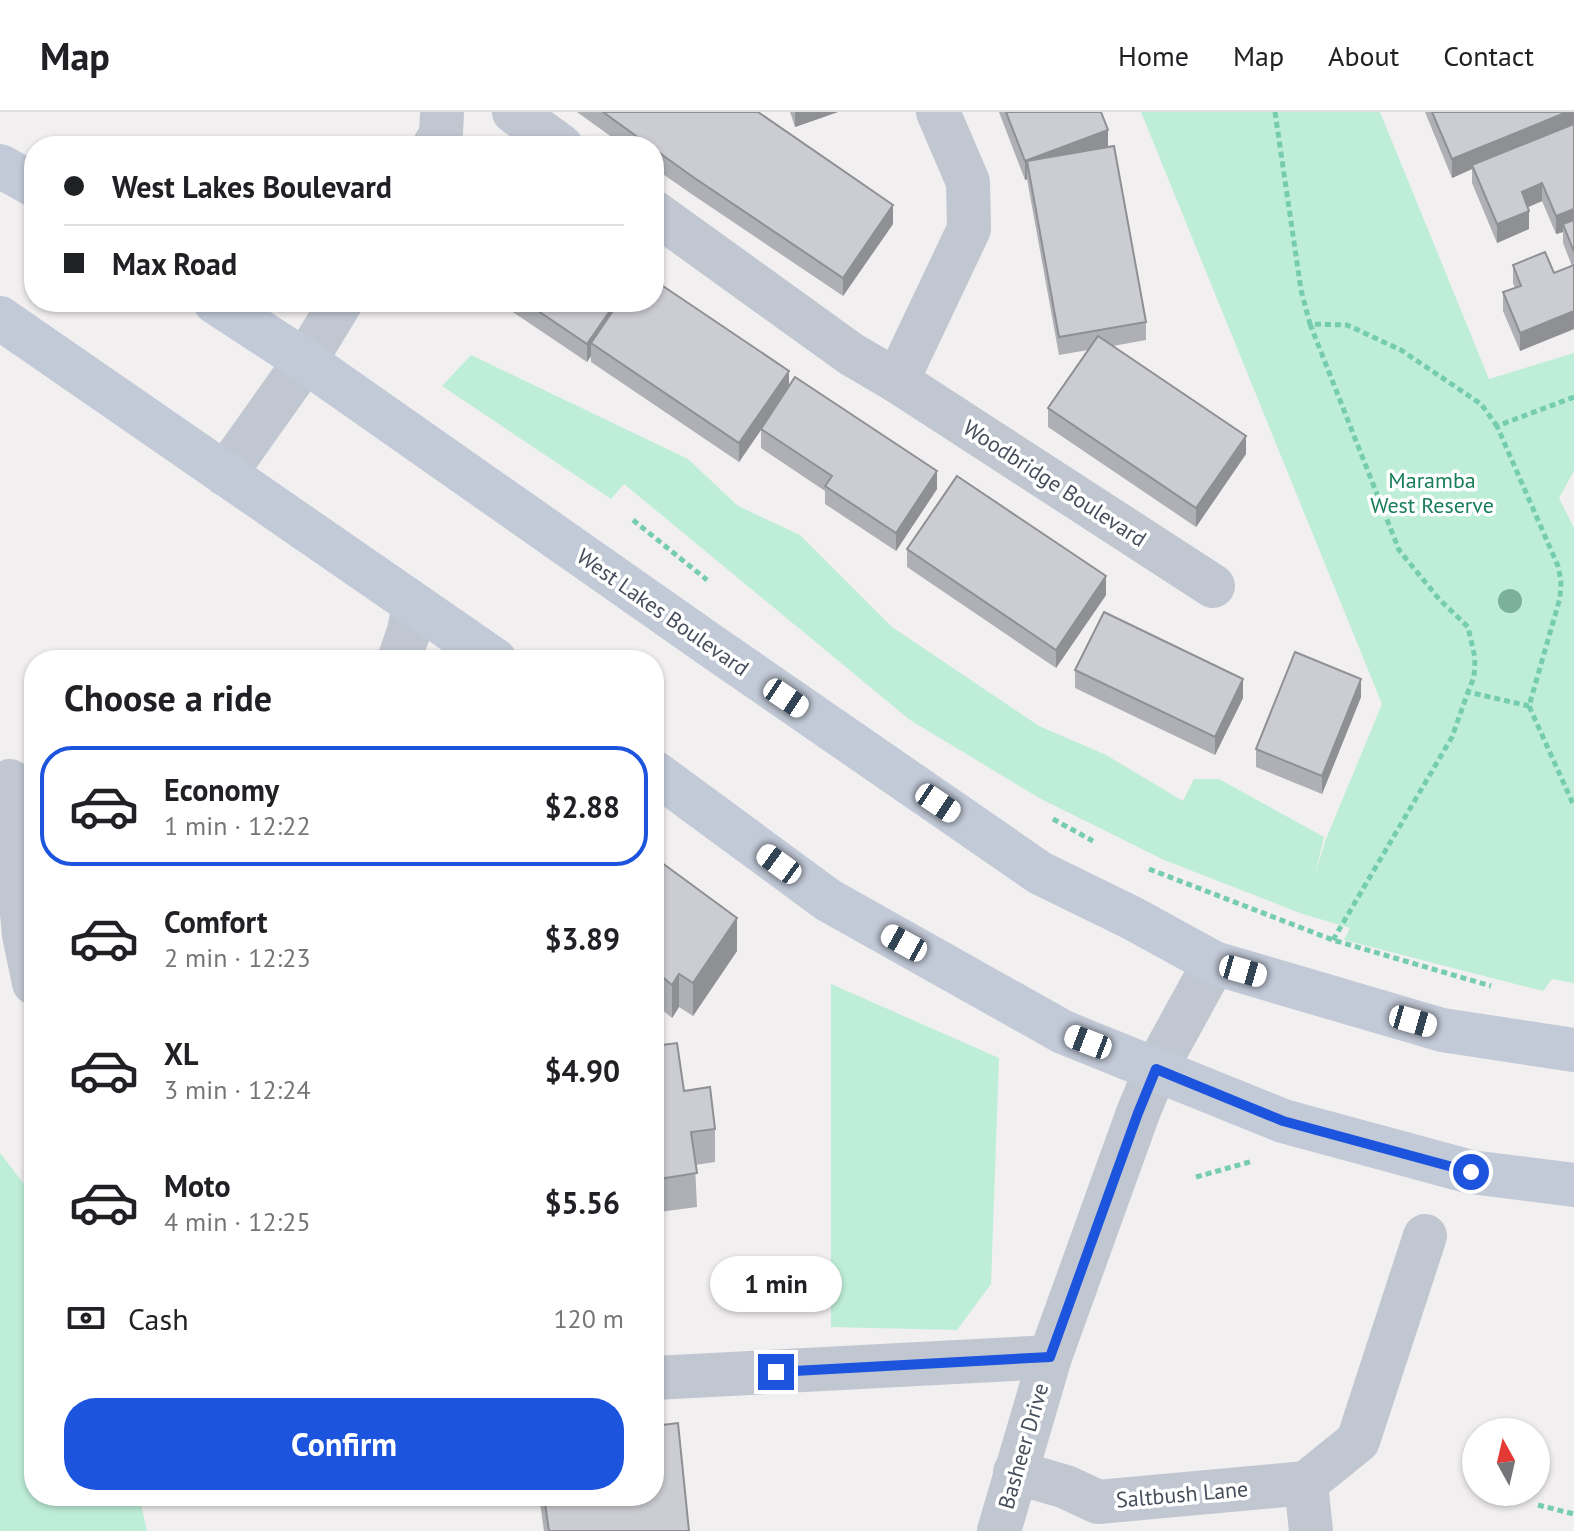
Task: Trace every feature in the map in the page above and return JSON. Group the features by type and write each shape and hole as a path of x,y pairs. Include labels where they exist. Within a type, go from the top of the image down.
{"main road":[{"path":"0,166 24,179"},
{"name":"West Lakes Boulevard","path":"230,312 1040,873 1214,963 1442,1030 1574,1050"},
{"path":"0,318 480,650"},
{"path":"664,779 828,900 1063,1032 1283,1121 1471,1172 1574,1185"}],"street":[{"path":"440,136 442,112"},
{"path":"514,112 547,136"},
{"path":"897,381 969,229 968,182 938,112"},
{"name":"Woodbridge Boulevard","path":"664,219 851,354 1213,586"},
{"path":"225,474 305,361 335,312"},
{"path":"402,650 414,605"},
{"path":"15,780 24,935"},
{"name":"Basheer Drive","path":"999,1531 1050,1357 1138,1113 1156,1069 1214,963"},
{"path":"1311,1531 1306,1483 1358,1441 1425,1236"},
{"path":"664,1377 1050,1357"},
{"name":"Saltbush Lane","path":"1015,1472 1066,1487 1098,1502 1306,1483"}],"path":[{"path":"1275,112 1301,290 1310,324 1399,550 1439,599 1468,627 1475,658 1474,677 1452,737 1333,940"},
{"path":"1310,324 1347,325 1401,350 1481,404 1497,426 1558,566 1560,598 1529,706 1574,806"},
{"path":"1497,426 1574,397"},
{"path":"633,520 717,588"},
{"path":"1468,692 1529,706"},
{"path":"1045,815 1101,846"},
{"path":"1139,865 1333,940 1496,987"},
{"path":"1542,1506 1574,1514"}],"green space":[{"name":"Maramba West Reserve","path":"1141,112 1380,112 1489,379 1574,353 1574,471 1559,498 1574,528 1574,983 1552,979 1543,991 1344,940 1350,928 1303,914 1164,860 1041,799 910,720 624,484 611,499 442,386 471,355 688,459 738,506 800,535 892,627 1039,726 1106,755 1183,801 1194,779 1219,779 1324,837 1315,874 1326,839 1382,704"},
{"path":"831,984 999,1058 991,1284 957,1330 831,1327"},
{"path":"0,1153 24,1184 24,1506 141,1506 147,1531 0,1531"}],"building":[{"path":"603,112 758,112 893,205 843,278 664,156 664,136 636,136"},
{"path":"1006,112 1101,112 1108,130 1025,161"},
{"path":"1432,112 1567,112 1452,159"},
{"path":"1574,124 1574,209 1556,216 1542,183 1522,192 1529,211 1497,224 1472,165"},
{"path":"1114,146 1146,322 1059,337 1027,161"},
{"path":"1574,220 1574,252 1563,224"},
{"path":"1545,252 1554,273 1574,265 1574,311 1520,333 1503,292 1521,286 1513,265"},
{"path":"664,287 789,371 739,443 591,343 612,312 664,312"},
{"path":"540,312 609,312 587,344"},
{"path":"1098,336 1246,436 1196,508 1048,408"},
{"path":"795,377 937,471 896,533 825,486 832,476 761,429"},
{"path":"957,476 1106,576 1056,650 907,549"},
{"path":"1104,612 1243,679 1215,737 1075,670"},
{"path":"1295,652 1361,679 1322,776 1256,749"},
{"path":"664,864 737,918 693,983 679,974 672,985 664,978"},
{"path":"677,1043 684,1091 710,1087 715,1129 691,1132 697,1173 664,1178 664,1045"},
{"path":"678,1423 689,1531 549,1531 545,1506 664,1506 664,1425"}],"route":[{"path":"776,1372 1050,1357 1156,1069 1283,1121 1471,1172"}]}
